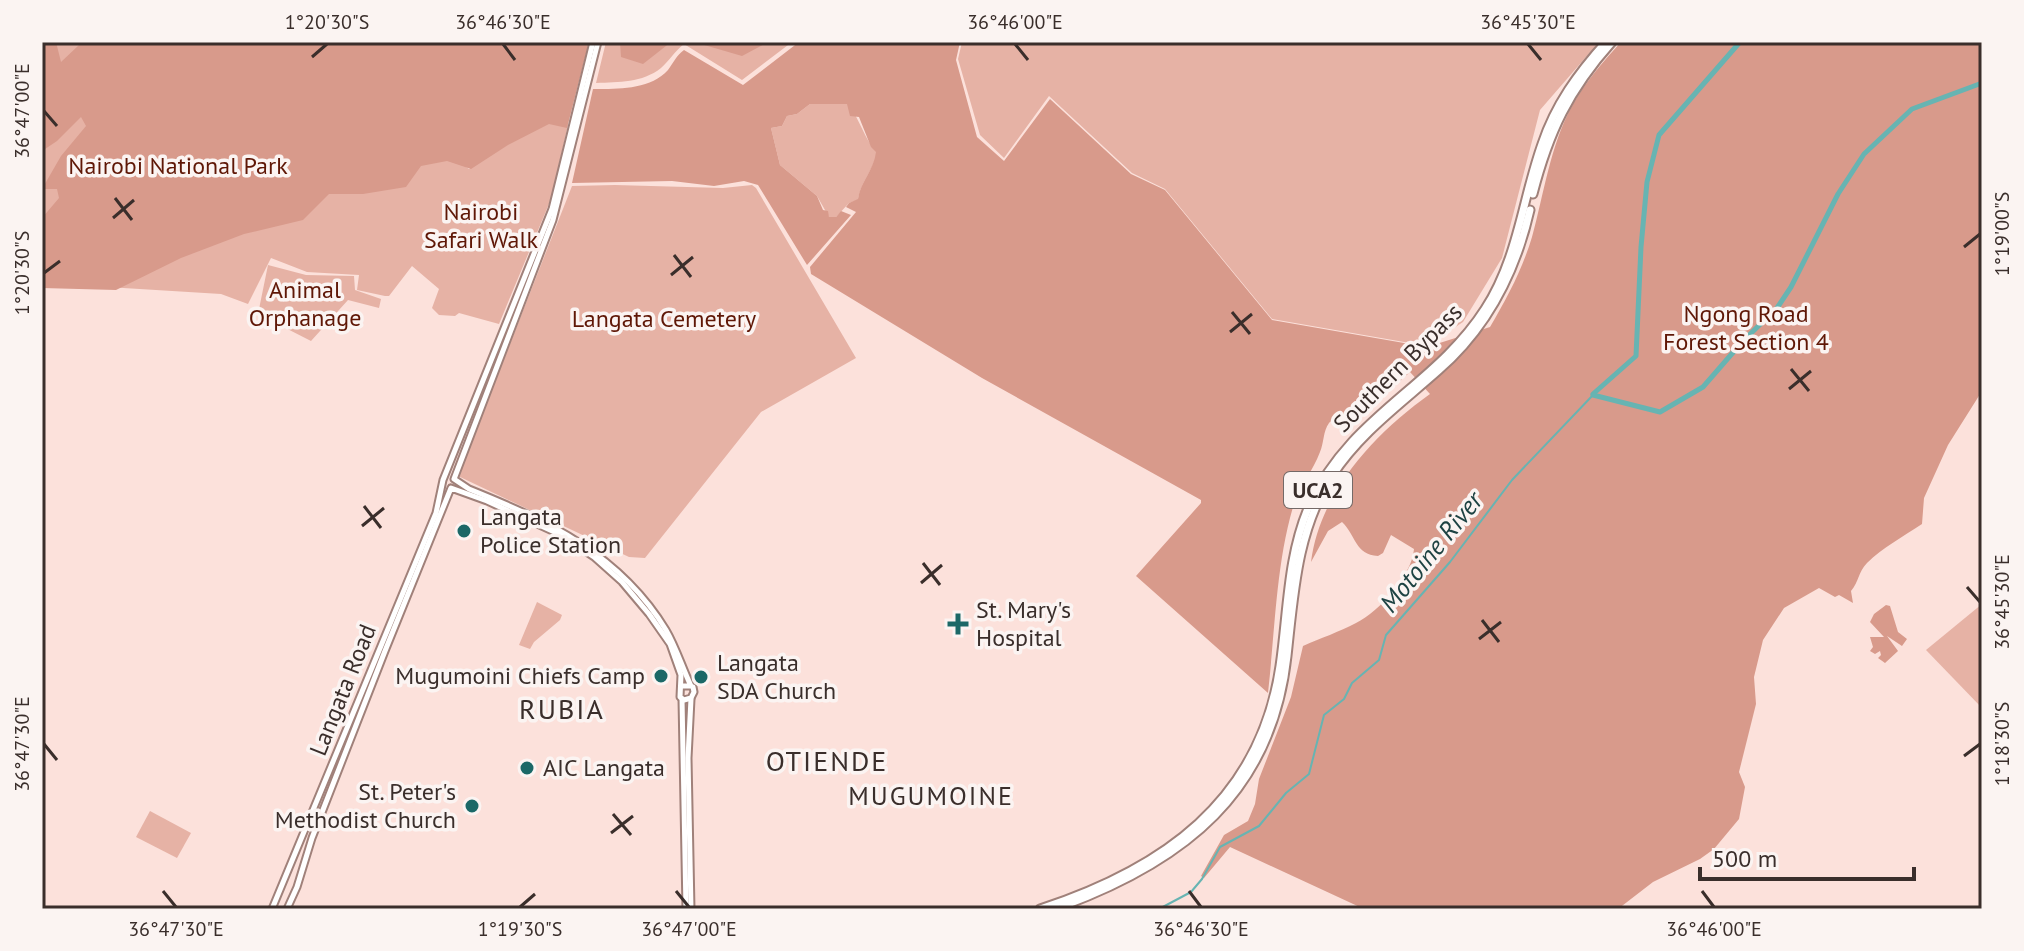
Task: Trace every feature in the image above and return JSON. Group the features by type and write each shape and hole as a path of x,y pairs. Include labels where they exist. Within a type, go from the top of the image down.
{"highway":[{"name":"Southern Bypass","path":"1040,909 1115,879 1164,853 1209,816 1242,772 1260,738 1274,697 1293,555 1313,498 1333,464 1357,435 1450,352 1483,312 1502,279 1512,253 1548,128 1570,86 1606,42"},
{"name":"Southern Bypass","path":"1054,909 1130,877 1181,847 1211,822 1247,775 1266,737 1280,697 1298,564 1307,528 1324,490 1355,445 1441,368 1469,339 1488,313 1518,253 1550,135 1575,88 1612,42"}],"main road":[{"name":"Langata Road","path":"287,909 436,513 444,480 552,209 596,42"},
{"path":"461,487 456,468 553,220 596,42"},
{"path":"444,480 534,518 595,551 625,578 670,637 694,694 691,698 688,758 689,909"},
{"path":"444,480 445,487 461,487 561,535 611,571 641,603 670,644 682,686 679,692 682,699 689,909"},
{"path":"446,501 461,487"},
{"name":"Langata Road","path":"272,909 452,488"},
{"path":"682,686 692,686"},
{"path":"682,699 691,698"},
{"path":"330,768 339,771"},
{"path":"293,860 301,859 306,864"},
{"path":"279,893 284,902 292,899"}],"green space":[{"name":"Nairobi National Park","path":"42,42 577,42 434,144 469,169 545,121 568,125 551,199 499,324 459,313 455,316 439,315 432,308 439,289 412,266 389,296 385,296 357,290 359,275 307,272 271,258 248,304 221,294 42,283"},
{"name":"Nairobi National Park","path":"42,42 56,42 61,62 79,45 78,42 589,42 567,128 549,124 471,169 447,161 421,166 406,187 363,194 329,194 303,220 244,234 181,258 116,290 42,288 42,218 59,198 57,189 42,189 61,156 86,126 81,117 42,151"},
{"path":"606,42 792,42 742,80 684,44 661,68 646,77 596,83"},
{"path":"620,42 671,42 643,64 621,57"},
{"path":"694,42 768,42 742,56"},
{"name":"Ngong Road Forest Section 4","path":"799,42 960,42 956,60 977,137 1004,161 1050,99 1131,174 1165,190 1272,320 1427,347 1490,327 1514,284 1528,249 1564,121 1583,89 1621,42 1982,42 1982,391 1948,445 1924,498 1922,524 1867,563 1851,591 1853,603 1819,588 1784,608 1763,640 1754,677 1756,704 1739,772 1745,787 1739,819 1714,849 1700,859 1653,882 1618,909 1364,909 1230,847 1204,878 1201,876 1224,835 1248,821 1255,804 1259,779 1291,697 1303,646 1365,617 1393,591 1407,570 1414,549 1391,535 1383,553 1370,555 1360,548 1342,522 1328,531 1311,562 1316,536 1326,512 1353,467 1389,427 1430,394 1410,372 1372,402 1337,417 1327,426 1317,459 1296,500 1287,529 1279,575 1268,693 1136,576 1201,500 982,378 811,274 810,267 856,212 846,207 858,199 875,158 876,152 859,117 850,116 847,104 810,104 797,114 787,116 782,126 771,128 780,165 817,196 829,217 836,217 841,211 851,215 807,265 758,185 744,181 714,186 672,181 572,183 593,89 643,85 661,77 684,50 743,85"},
{"path":"962,42 1599,42 1540,110 1502,258 1463,322 1427,346 1272,319 1165,189 1132,173 1049,96 1004,158 980,135 958,59"},
{"path":"810,104 848,104 877,152 858,200 849,203 836,217 829,217 817,196 780,165 771,128 782,126 787,116 797,114"},
{"name":"Langata Cemetery","path":"752,185 856,358 761,412 645,558 629,557 458,476 572,186 723,188"},
{"name":"Animal Orphanage","path":"268,265 306,275 354,276 355,290 381,299 379,308 348,300 311,341 258,314"},
{"path":"537,602 562,615 530,649 519,645"},
{"path":"1982,604 1982,708 1926,650"},
{"path":"1886,605 1890,606 1898,632 1907,639 1902,646 1887,636 1898,651 1885,663 1878,658 1880,651 1875,654 1870,651 1873,647 1870,637 1884,637 1870,622 1874,614"},
{"path":"150,811 191,833 177,858 136,837"}],"waterway":[{"path":"1593,394 1636,356 1647,182 1659,135 1740,42"},
{"path":"1593,395 1660,412 1703,387 1777,308 1791,287 1838,194 1864,154 1912,109 1982,83"},
{"name":"Motoine River","path":"1159,909 1191,892 1220,847 1259,826 1286,793 1309,774 1324,715 1344,699 1352,683 1379,660 1386,635 1450,562 1512,480 1593,395"}],"place":[{"name":"Langata Police Station","path":"464,531"},
{"name":"St. Mary's Hospital","path":"958,624"},
{"name":"Mugumoini Chiefs Camp","path":"661,676"},
{"name":"Langata SDA Church","path":"701,677"},
{"name":"AIC Langata","path":"527,768"},
{"name":"St. Peter's Methodist Church","path":"472,806"}],"district":[{"name":"RUBIA","path":"562,709"},
{"name":"OTIENDE","path":"827,761"},
{"name":"MUGUMOINE","path":"931,796"}],"park label":[{"name":"Nairobi Safari Walk","path":"481,226"}]}
